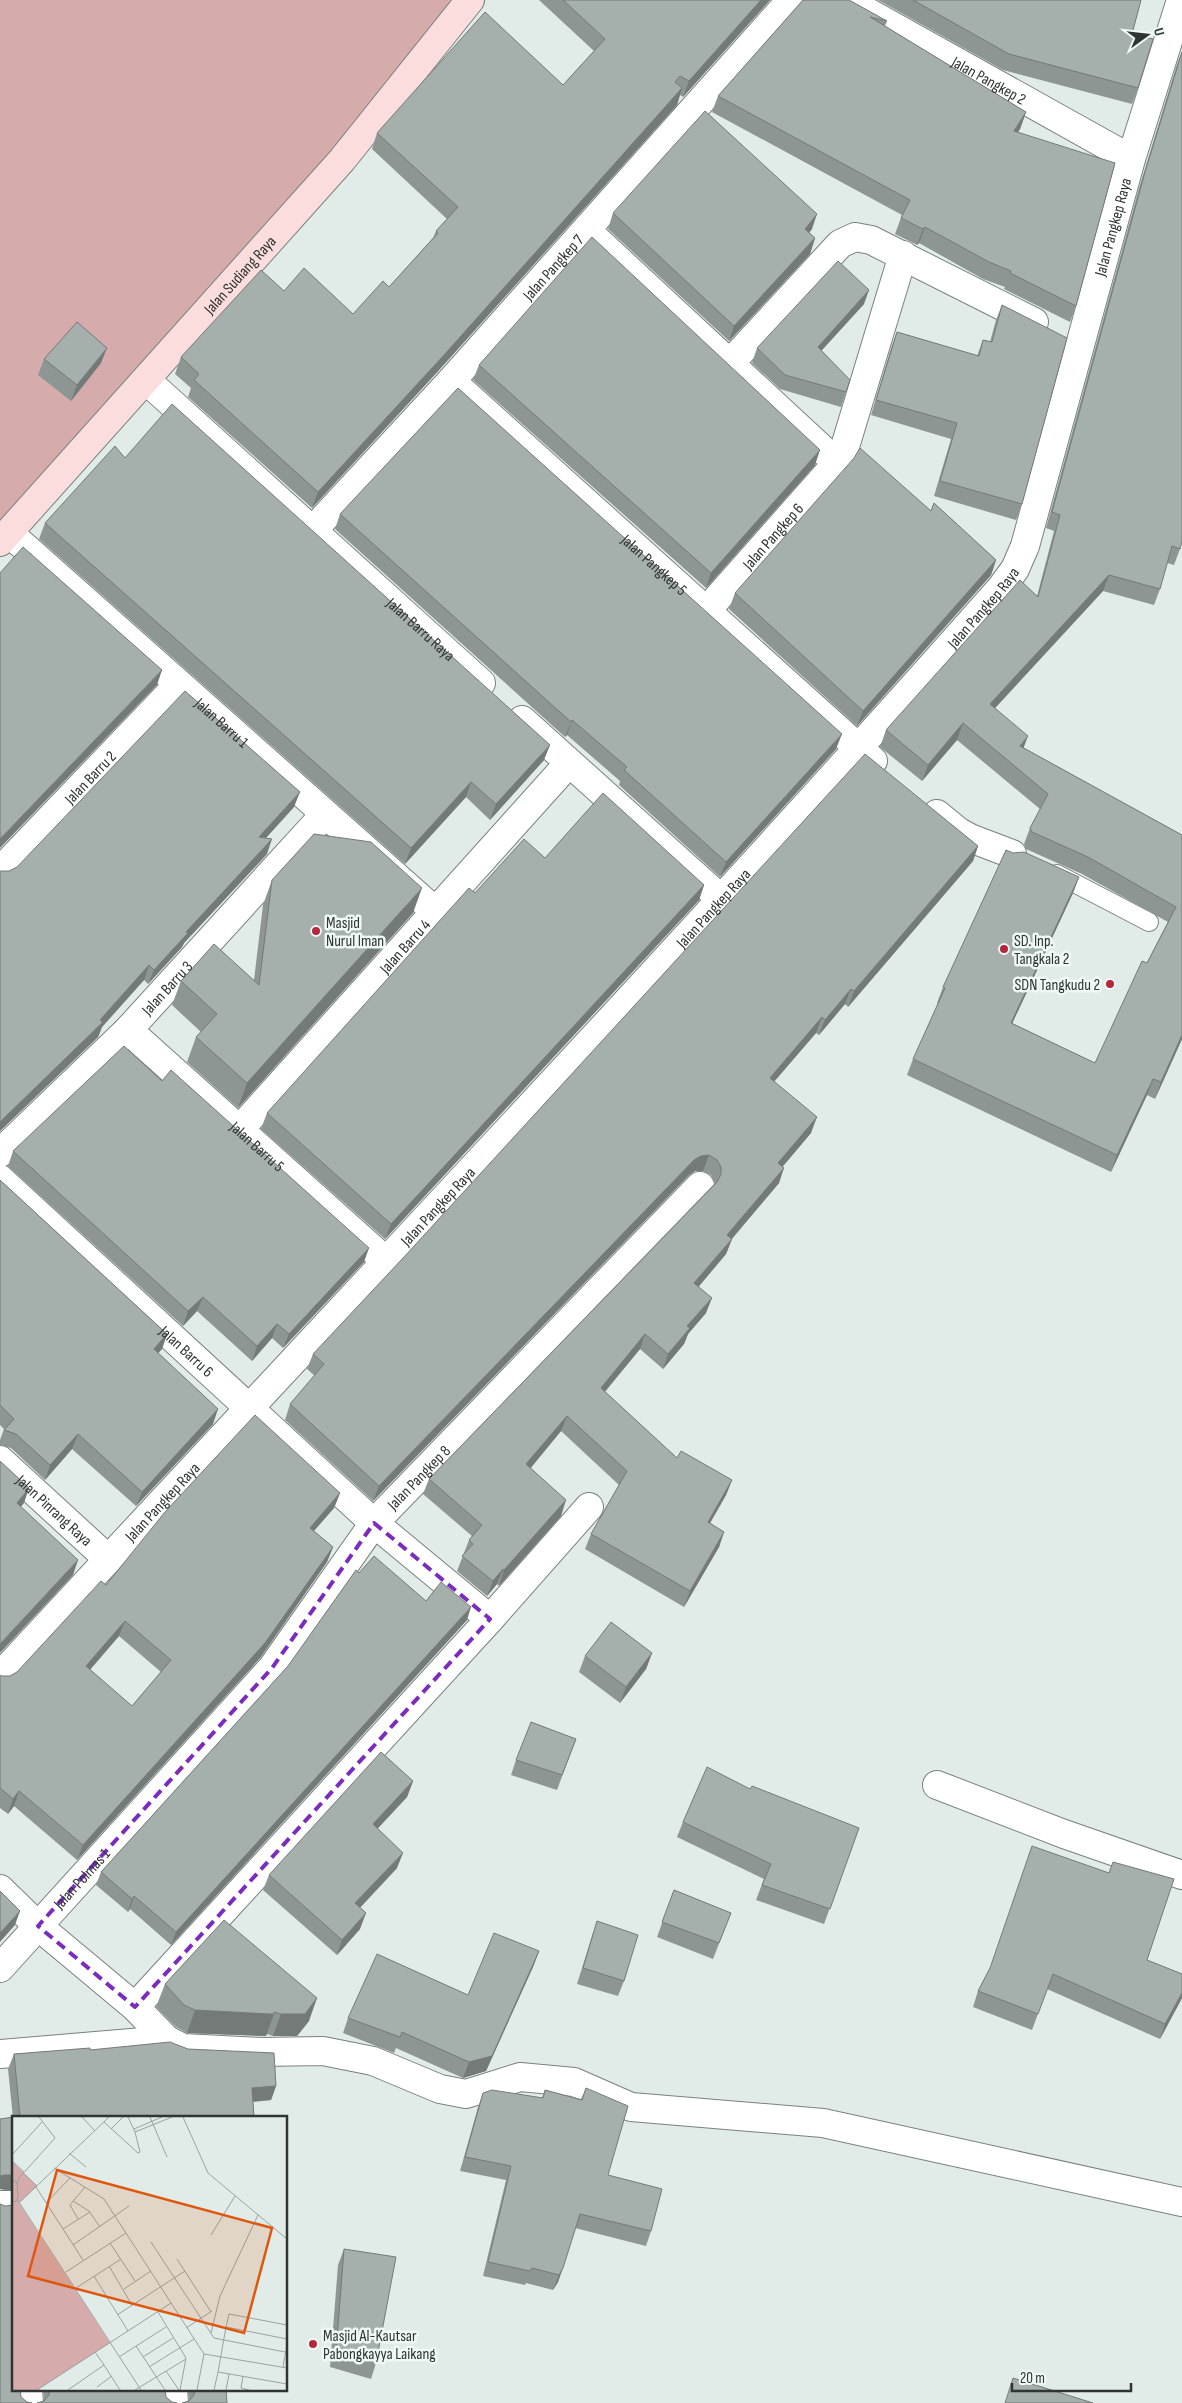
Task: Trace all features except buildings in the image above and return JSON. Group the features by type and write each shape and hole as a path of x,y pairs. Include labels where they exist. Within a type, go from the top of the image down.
{"street":[{"name":"Jalan Sudiang Raya","path":"4,538 342,160 470,0"},
{"name":"Jalan Pangkep 7","path":"313,530 451,381 791,0"},
{"name":"Jalan Pangkep 2","path":"846,0 1131,159"},
{"name":"Jalan Pangkep Raya","path":"0,1676 249,1406 387,1262 859,749 1015,569 1025,546 1131,159 1181,0"},
{"path":"586,230 837,462"},
{"path":"730,362 840,244 855,237 871,240 1080,345"},
{"name":"Jalan Pangkep 6","path":"707,610 837,462 844,450 903,256"},
{"name":"Jalan Barru Raya","path":"146,380 720,898"},
{"name":"Jalan Pangkep 5","path":"451,381 859,749"},
{"name":"Jalan Barru 1","path":"4,538 179,684 436,912"},
{"name":"Jalan Barru 2","path":"0,870 179,684"},
{"path":"859,749 894,779"},
{"name":"Jalan Barru 4","path":"240,1129 569,763"},
{"path":"916,796 959,832 1008,853"},
{"name":"Jalan Barru 3","path":"0,1152 128,1030 325,814"},
{"name":"Jalan Barru 5","path":"128,1030 387,1262"},
{"name":"Jalan Barru 6","path":"0,1179 374,1523 490,1619"},
{"name":"Jalan Pangkep 8","path":"161,1788 272,1668 374,1523 700,1186"},
{"name":"Jalan Pinrang Raya","path":"0,1460 108,1560"},
{"path":"135,2007 490,1619 589,1507"},
{"path":"937,1785 1064,1834 1182,1875"},
{"name":"Jalan Polmas 1","path":"0,1968 161,1788"},
{"path":"0,1889 38,1926 135,2007 167,2040 183,2048 261,2052 323,2051 373,2061 440,2089 466,2094 520,2077 574,2082 631,2107 823,2123 1182,2202"},
{"path":"0,2054 167,2040"},
{"path":"28,2390 29,2403"},
{"path":"173,2390 174,2403"}],"lane":[{"path":"1044,868 1077,883 1149,922"}],"highlighted area":[{"path":"374,1523 490,1619 135,2007 38,1926 272,1668"}],"shaded area":[{"path":"0,0 470,0 0,542"}],"place":[{"name":"Masjid Nurul Iman","path":"316,931"},
{"name":"SD. Inp. Tangkala 2","path":"1004,949"},
{"name":"SDN Tangkudu 2","path":"1110,984"},
{"name":"Masjid Al-Kautsar Pabongkayya Laikang","path":"313,2344"}]}
